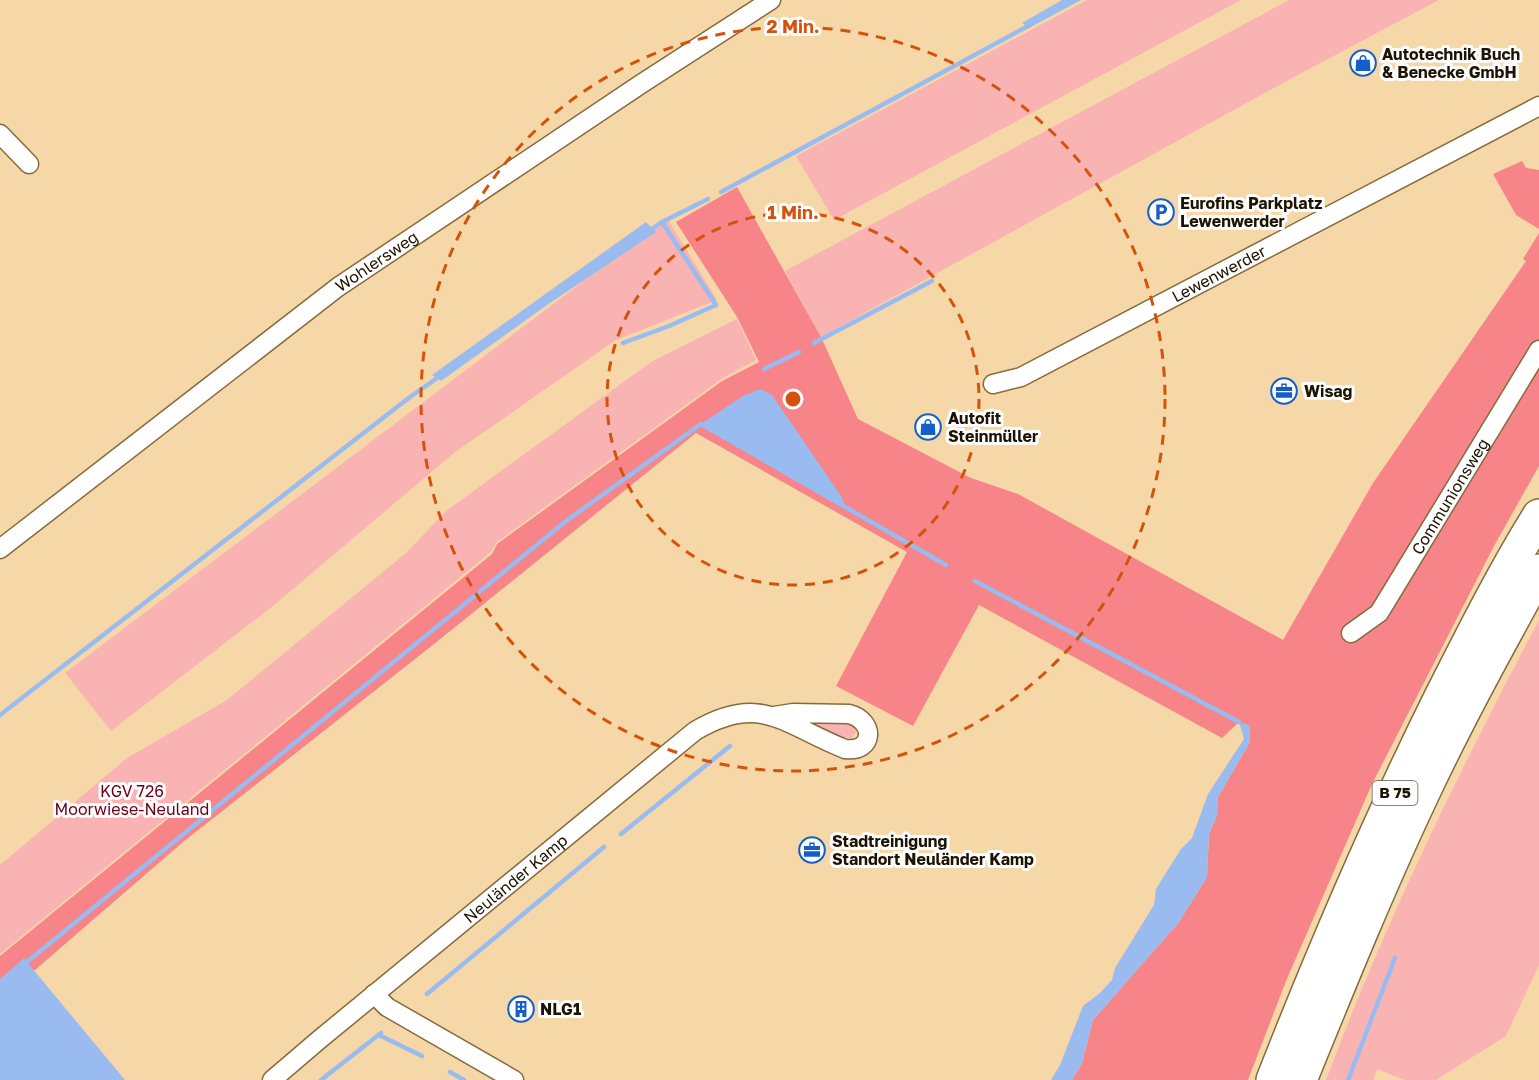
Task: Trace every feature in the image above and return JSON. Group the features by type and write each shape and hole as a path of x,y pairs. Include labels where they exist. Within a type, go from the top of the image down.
{"highway":[{"name":"B 75","path":"1273,1080 1321,960 1405,770 1468,644 1539,516"},
{"name":"B 75","path":"1300,1080 1372,907 1429,780 1492,655 1539,571"},
{"name":"B 75","path":"1492,655 1539,595"}],"street":[{"name":"Wohlersweg","path":"0,549 338,287 640,84 771,0"},
{"name":"Lewenwerder","path":"993,384 1021,376 1539,106"},
{"path":"0,134 29,164"},
{"name":"Communionsweg","path":"1352,633 1379,612 1539,350"},
{"name":"Neuländer Kamp","path":"272,1080 696,731 715,720 736,713 758,712 774,716"},
{"path":"374,994 387,1007 514,1080"}],"green space":[{"path":"1087,0 1241,0 834,220 796,156"},
{"path":"1289,0 1439,0 1294,77 821,337 785,271"},
{"path":"667,218 717,300 616,340 454,453 273,606 111,731 65,673"},
{"name":"KGV 726 Moorwiese-Neuland","path":"737,319 756,360 723,378 497,542 491,552 0,954 0,865 127,758 227,700 406,553 446,511 651,362"},
{"path":"1539,620 1539,965 1506,1036 1436,1080 1404,1080 1377,1069 1373,1080 1326,1080 1398,904"},
{"path":"817,720 850,725 855,727 856,732 852,738 842,737 813,727 811,724"}],"shaded area":[{"path":"1522,161 1526,168 1539,170 1539,229 1516,215 1493,174"},
{"path":"737,187 821,337 858,419 971,478 1018,494 1283,640 1373,483 1526,261 1523,259 1539,233 1539,466 1494,546 1372,784 1286,981 1248,1080 1072,1080 1082,1063 1093,1020 1179,922 1207,877 1209,834 1217,815 1218,797 1250,742 1250,726 1239,722 1222,738 979,605 913,726 836,686 907,552 696,433 183,842 35,970 0,993 0,956 492,554 497,544 722,381 759,362 737,317 676,222"}],"water":[{"path":"1062,0 1081,0 1029,28 1022,23"},
{"path":"646,222 656,232 547,305 441,381 432,375"},
{"path":"760,389 772,395 843,499 844,505 701,424 743,396"},
{"path":"1239,722 1250,726 1250,742 1218,797 1217,815 1209,834 1207,877 1179,922 1093,1020 1082,1063 1072,1080 1051,1080 1060,1065 1083,1006 1112,980 1115,968 1154,905 1156,889 1181,849 1192,838 1208,794 1244,739"},
{"path":"24,958 125,1080 0,1080 0,979"}],"waterway":[{"path":"721,192 1030,25"},
{"path":"649,231 708,199"},
{"path":"623,343 716,305 662,222"},
{"path":"814,343 932,281"},
{"path":"764,369 799,352"},
{"path":"0,715 440,376"},
{"path":"22,966 566,521 701,424 946,565"},
{"path":"975,581 1239,722"},
{"path":"621,834 730,746"},
{"path":"427,994 604,847"},
{"path":"1348,1080 1395,958"},
{"path":"321,1080 381,1033"},
{"path":"379,1035 422,1056"},
{"path":"450,1072 464,1080"}],"place":[{"name":"Autotechnik Buch & Benecke GmbH","path":"1363,63"},
{"name":"Eurofins Parkplatz Lewenwerder","path":"1161,212"},
{"name":"Wisag","path":"1284,391"},
{"name":"Autofit Steinmüller","path":"928,427"},
{"name":"Stadtreinigung Standort Neuländer Kamp","path":"812,850"},
{"name":"NLG1","path":"521,1009"}]}
